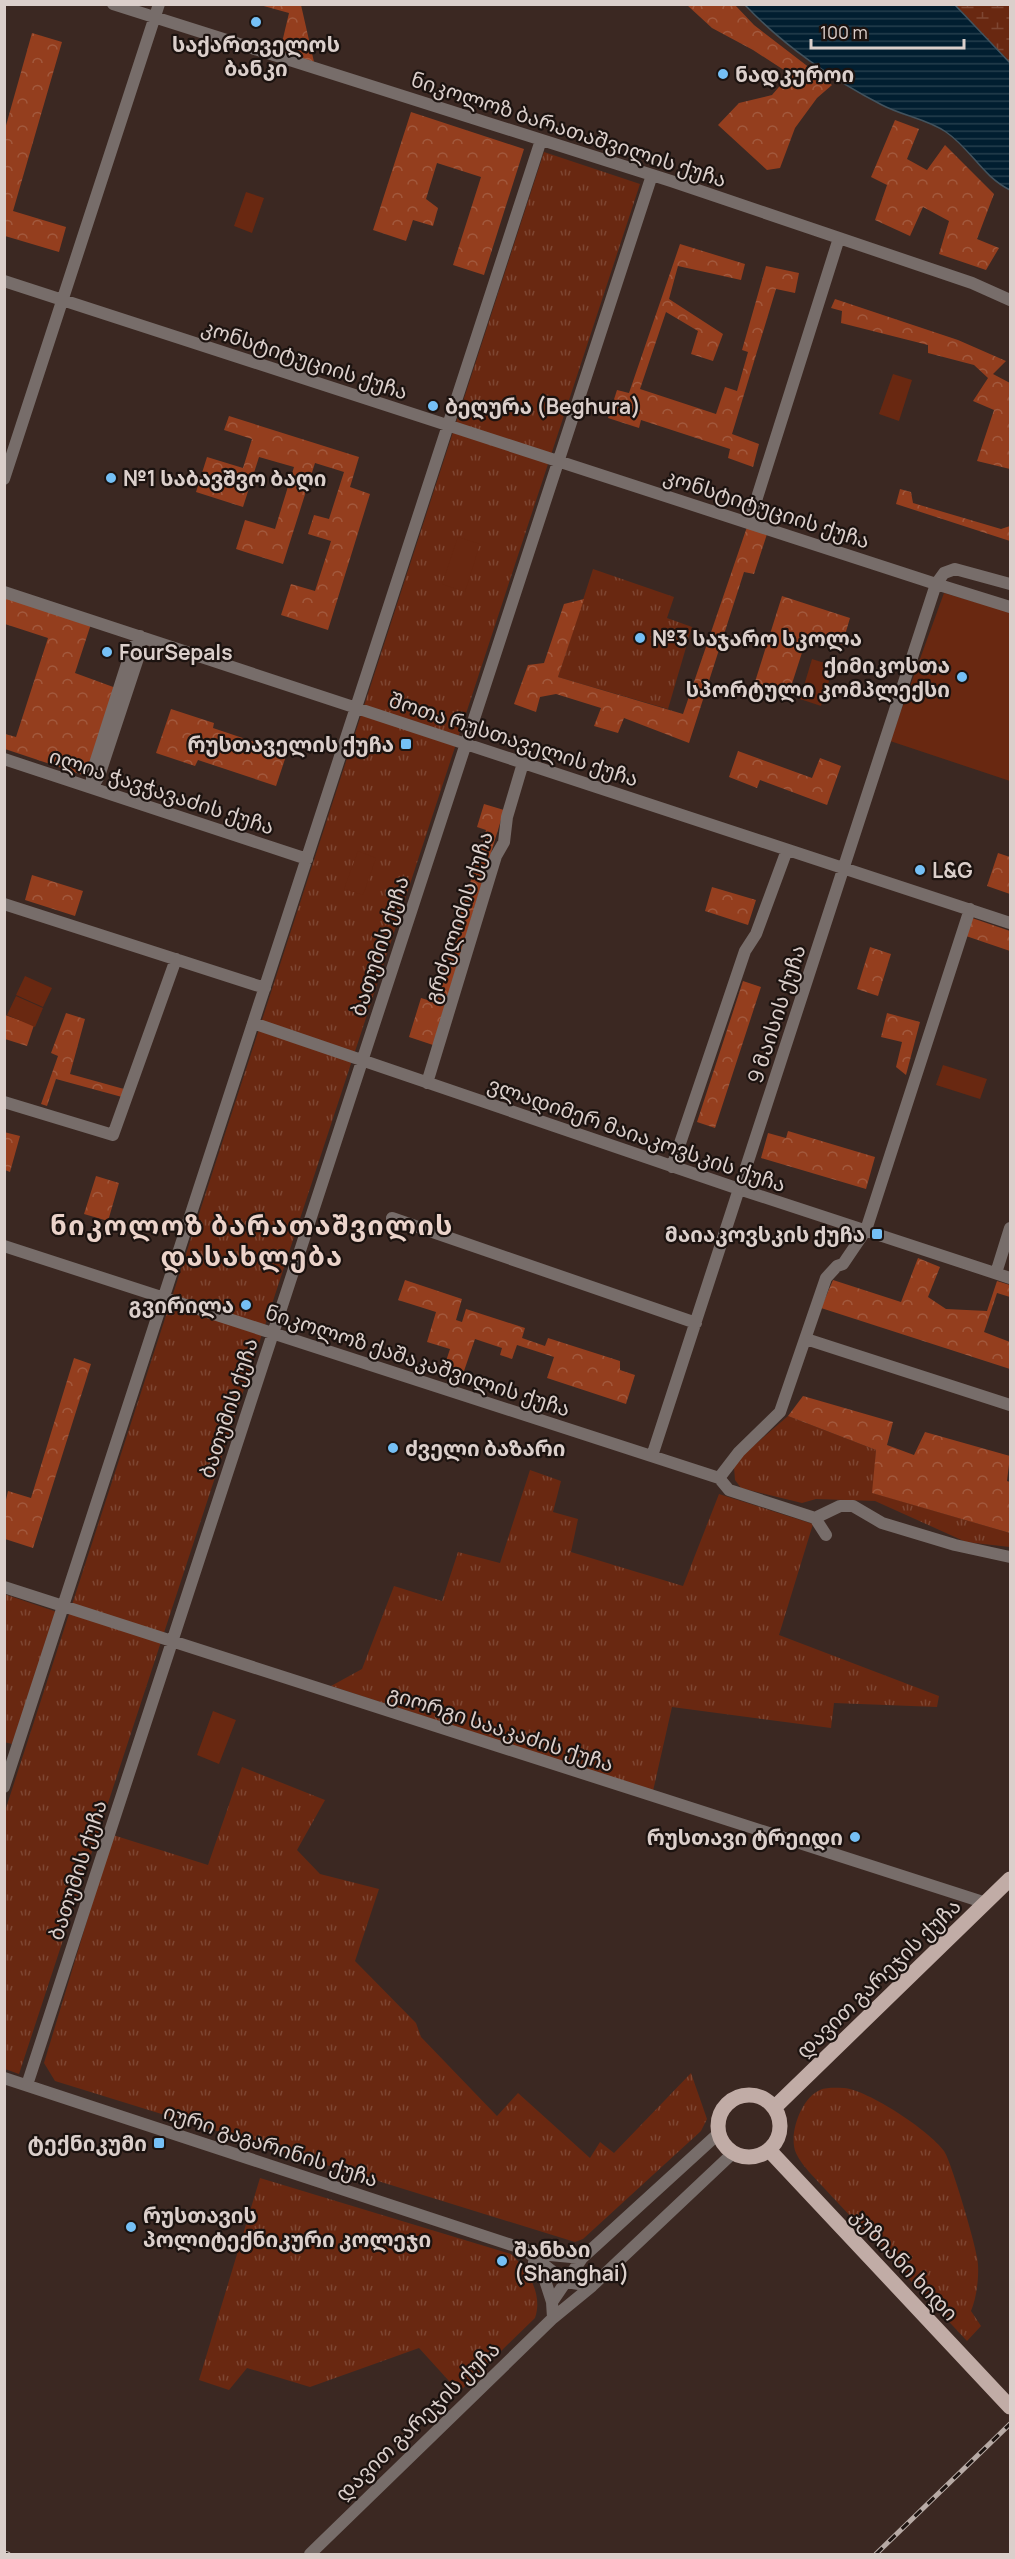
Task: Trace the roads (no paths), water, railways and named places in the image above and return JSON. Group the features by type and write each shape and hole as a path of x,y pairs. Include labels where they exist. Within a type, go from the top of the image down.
{"main road":[{"name":"დავით გარეჯის ქუჩა","path":"775,2107 1011,1879"},
{"path":"737,2096 759,2096 775,2107 779,2116 780,2134 769,2150 748,2157 733,2153 724,2144 719,2133 721,2112 737,2096"},
{"name":"კუზიანი ხიდი","path":"769,2150 1011,2407"}],"street":[{"name":"ნიკოლოზ ბარათაშვილის ქუჩა","path":"113,4 652,175 972,283 1011,300"},
{"path":"4,479 159,4"},
{"path":"4,1787 541,140"},
{"name":"ბათუმის ქუჩა","path":"27,2085 652,175"},
{"path":"749,523 839,238"},
{"name":"კონსტიტუციის ქუჩა","path":"4,281 1011,607"},
{"path":"936,584 944,573 955,569 1011,584"},
{"name":"9 მაისის ქუჩა","path":"652,1456 936,584"},
{"name":"შოთა რუსთაველის ქუჩა","path":"4,592 1011,923"},
{"path":"92,788 99,776 115,714 139,655 140,636"},
{"name":"ილია ჭავჭავაძის ქუჩა","path":"4,759 307,859"},
{"name":"გრძელიძის ქუჩა","path":"427,1083 495,856 504,843 507,817 523,763"},
{"path":"672,1167 745,951 756,934 788,850"},
{"path":"4,904 265,988"},
{"path":"719,1478 739,1452 780,1412 826,1278 837,1266 843,1264 866,1230 969,909"},
{"path":"4,1102 113,1135 176,959"},
{"name":"ვლადიმერ მაიაკოვსკის ქუჩა","path":"253,1023 672,1167 1011,1278"},
{"path":"392,1218 696,1323"},
{"path":"996,1273 1011,1228"},
{"name":"ნიკოლოზ ქაშაკაშვილის ქუჩა","path":"4,1246 719,1478 729,1490 815,1518"},
{"path":"806,1339 1011,1405"},
{"path":"826,1535 815,1518 840,1506 853,1506 882,1523 956,1545 1011,1557"},
{"name":"გიორგი სააკაძის ქუჩა","path":"4,1587 986,1903"},
{"name":"იური გაგარინის ქუჩა","path":"4,2078 525,2249 562,2258 582,2258"},
{"path":"552,2302 582,2258 719,2133"},
{"path":"566,2282 592,2286 733,2153"},
{"path":"525,2249 543,2274 552,2302 553,2318"},
{"name":"იური გაგარინის ქუჩა","path":"525,2249 566,2282"},
{"name":"დავით გარეჯის ქუჩა","path":"310,2554 553,2318 592,2286"}],"water":[{"path":"745,5 955,5 1010,63 1010,190 984,170 963,146 946,132 890,109 845,84 792,48"}],"railway":[{"path":"876,2554 1010,2424"},
{"path":"4,2553 8,2554"}],"place":[{"name":"საქართველოს ბანკი","path":"256,22"},
{"name":"ნადკუროი","path":"723,74"},
{"name":"ბეღურა (Beghura)","path":"433,406"},
{"name":"№1 საბავშვო ბაღი","path":"111,478"},
{"name":"№3 საჯარო სკოლა","path":"640,638"},
{"name":"FourSepals","path":"107,652"},
{"name":"ქიმიკოსთა სპორტული კომპლექსი","path":"962,677"},
{"name":"რუსთაველის ქუჩა","path":"406,744"},
{"name":"L&G","path":"920,870"},
{"name":"მაიაკოვსკის ქუჩა","path":"877,1234"},
{"name":"გვირილა","path":"246,1305"},
{"name":"ძველი ბაზარი","path":"393,1448"},
{"name":"რუსთავი ტრეიდი","path":"855,1837"},
{"name":"ტექნიკუმი","path":"159,2143"},
{"name":"რუსთავის პოლიტექნიკური კოლეჯი","path":"131,2227"},
{"name":"შანხაი (Shanghai)","path":"502,2261"}],"district":[{"name":"ნიკოლოზ ბარათაშვილის დასახლება","path":"252,1240"}]}
